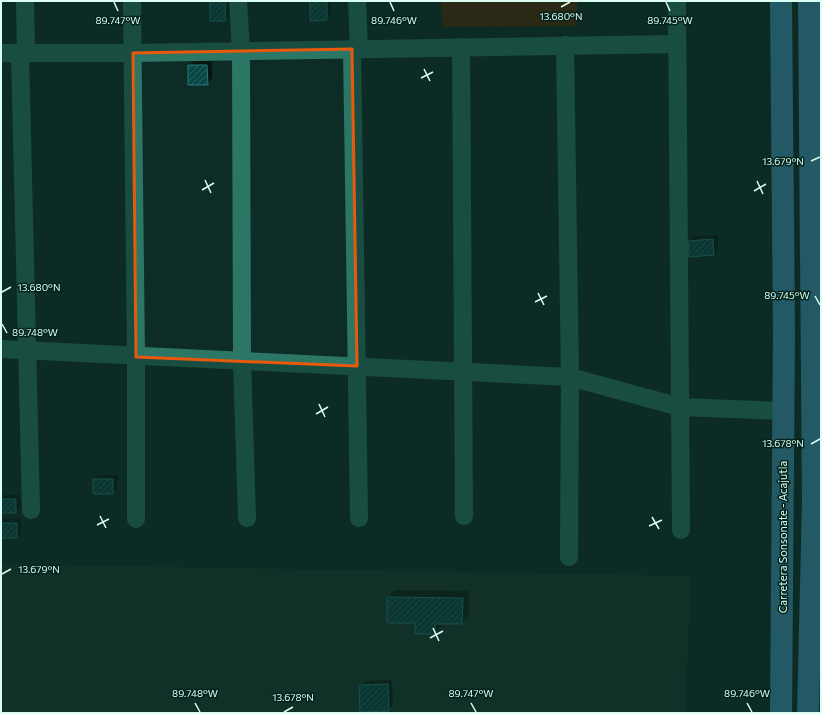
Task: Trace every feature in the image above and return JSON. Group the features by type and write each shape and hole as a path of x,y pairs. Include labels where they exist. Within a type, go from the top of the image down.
{"highway":[{"name":"Carretera Sonsonate - Acajutla","path":"781,1 784,411 781,713"},
{"path":"808,713 813,509 809,1"}],"street":[{"path":"25,1 23,53 31,510"},
{"path":"132,1 136,357 136,519"},
{"path":"238,1 241,51 242,361 247,518"},
{"path":"357,1 357,366 359,518"},
{"path":"677,1 676,44 681,530"},
{"path":"1,53 133,53 676,44"},
{"path":"564,45 570,377 569,558"},
{"path":"461,47 464,516"},
{"path":"1,349 136,357 464,370 570,377 680,407 784,411"}],"highlighted area":[{"path":"352,49 357,366 136,357 133,53"}],"shaded area":[{"path":"441,1 577,1 578,26 442,27"},
{"path":"1,564 691,576 685,713 1,713"}],"building":[{"path":"210,1 226,1 225,21 210,21"},
{"path":"310,1 327,1 327,20 310,21"},
{"path":"188,65 207,65 208,85 188,85"},
{"path":"713,239 714,255 689,257 688,241"},
{"path":"93,479 113,479 113,494 93,494"},
{"path":"1,499 16,499 16,513 1,513"},
{"path":"1,523 17,523 17,538 1,538"},
{"path":"387,597 463,598 462,624 435,624 435,634 415,634 415,623 387,623"},
{"path":"388,684 389,711 360,712 359,685"}]}
